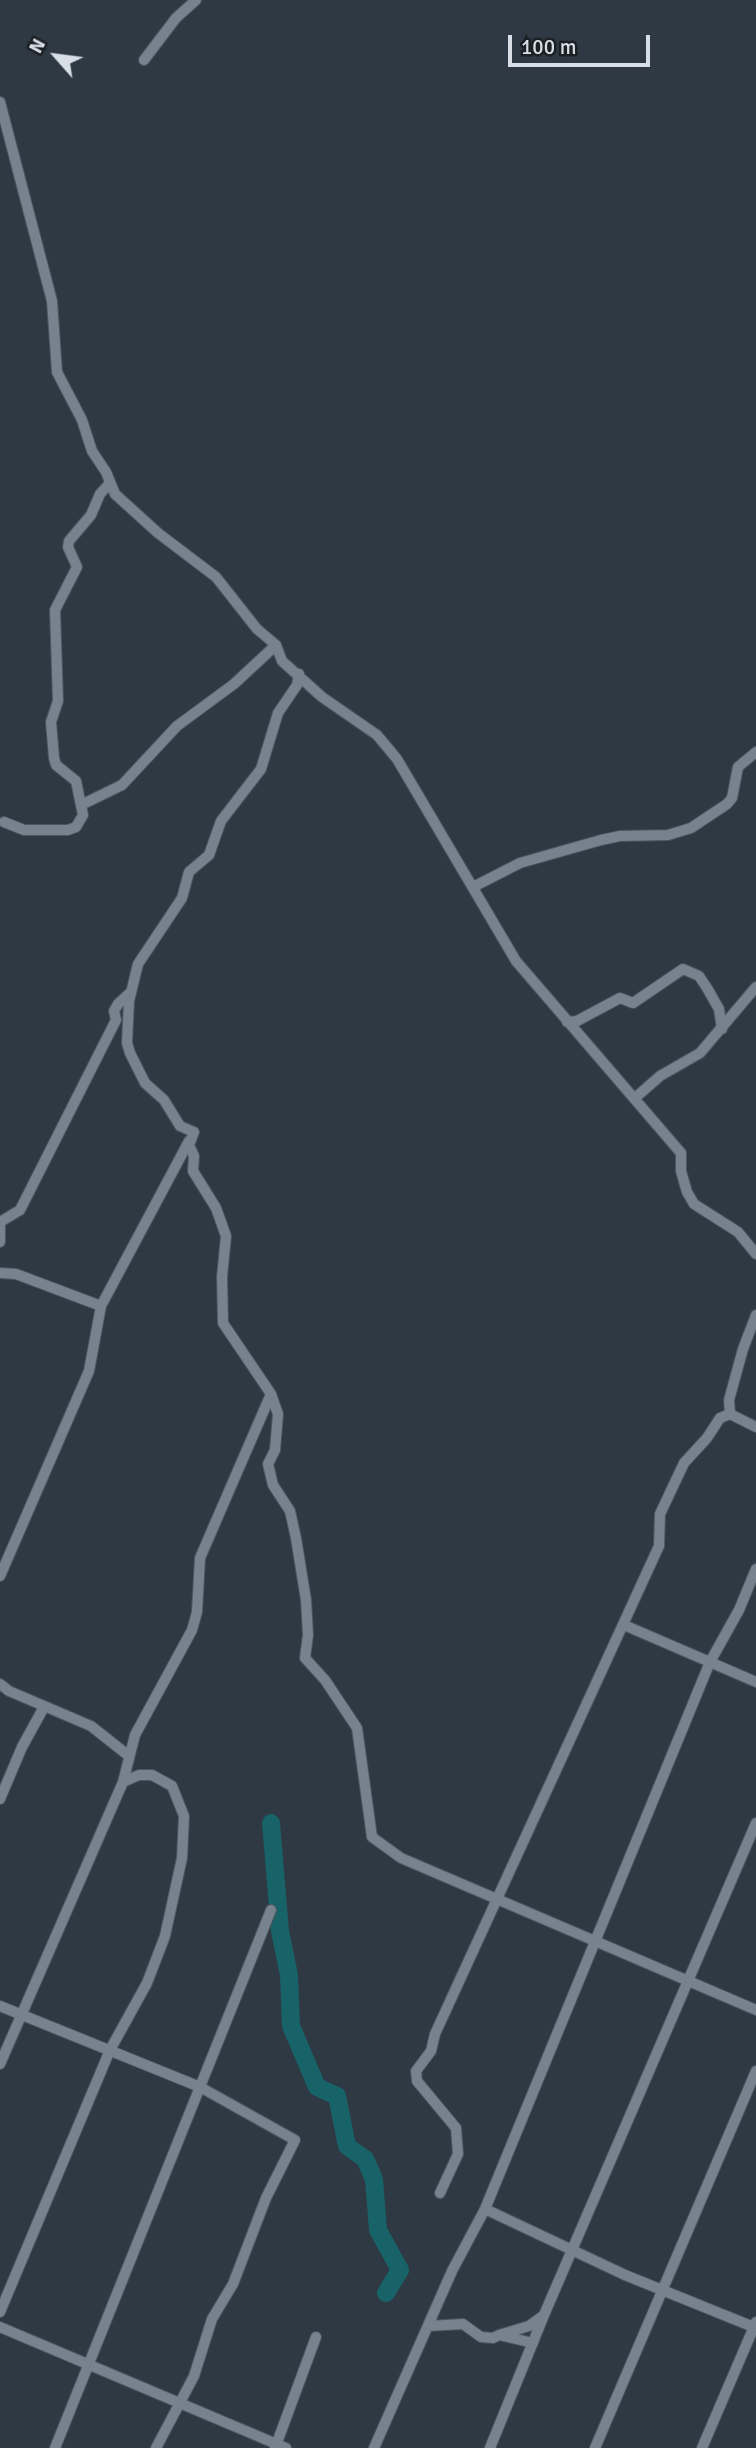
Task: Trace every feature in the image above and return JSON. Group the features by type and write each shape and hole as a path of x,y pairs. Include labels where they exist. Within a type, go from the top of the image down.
{"street":[{"path":"144,60 176,18 196,0"},
{"path":"0,102 52,301 57,372 82,420 92,451 106,472 109,484 130,509 216,577 257,629 276,645 282,661 322,697 377,735 397,759 516,961 681,1153 681,1171 694,1204 738,1232 756,1254"},
{"path":"4,822 24,830 68,830 76,827 83,815 83,804 76,781 56,765 54,758 51,722 58,701 55,610 77,567 68,547 69,541 91,515 100,494 109,484"},
{"path":"83,804 122,785 177,726 243,676 276,645"},
{"path":"194,1132 180,1126 164,1100 145,1083 130,1053 127,1042 131,992 138,964 183,898 189,872 209,855 221,821 261,769 278,713 297,685 299,674"},
{"path":"473,887 520,863 601,840 620,836 667,835 691,828 727,804 732,798 737,767 756,752"},
{"path":"568,1022 577,1021 620,998 633,1003 683,969 699,976 708,988 719,1009 722,1029"},
{"path":"635,1098 660,1076 700,1053 756,987"},
{"path":"0,1242 0,1223 20,1210 116,1020 114,1011 131,992"},
{"path":"0,1576 89,1371 101,1306 194,1132"},
{"path":"194,1132 190,1145 194,1156 193,1171 216,1208 226,1236 222,1277 223,1323 271,1394 279,1426 275,1450 268,1464 273,1485 290,1511 296,1538 309,1635 305,1658 325,1680 356,1728 372,1837 401,1858 499,1897 756,2010"},
{"path":"0,1273 16,1274 101,1306"},
{"path":"730,1414 729,1400 756,1315"},
{"path":"0,2064 123,1782 135,1735 192,1630 197,1612 200,1558 271,1394"},
{"path":"440,2193 458,2154 456,2127 417,2081 416,2071 431,2051 435,2034 659,1546 660,1514 679,1473 720,1418 730,1414 756,1427"},
{"path":"374,2448 428,2326 485,2209 710,1662 739,1609 756,1569"},
{"path":"624,1625 756,1682"},
{"path":"0,1684 9,1691 90,1726 130,1756"},
{"path":"0,1799 22,1747 44,1707"},
{"path":"0,2312 110,2050 147,1983 165,1936 182,1858 184,1823 173,1786 152,1775 139,1775 123,1782"},
{"path":"490,2448 544,2315 756,1823"},
{"path":"55,2448 90,2367 271,1910"},
{"path":"0,2006 200,2087 295,2140 267,2198 233,2284 212,2319 194,2376 156,2448"},
{"path":"595,2448 756,2071"},
{"path":"485,2209 573,2248 625,2275 755,2325 702,2448"},
{"path":"428,2326 463,2325 481,2337 493,2338 529,2326 544,2315"},
{"path":"0,2327 279,2447 316,2337"},
{"path":"499,2335 533,2343"}],"waterway":[{"path":"271,1823 280,1931 289,1975 291,2026 317,2087 337,2096 347,2146 365,2159 374,2179 378,2230 400,2270 386,2293"}]}
